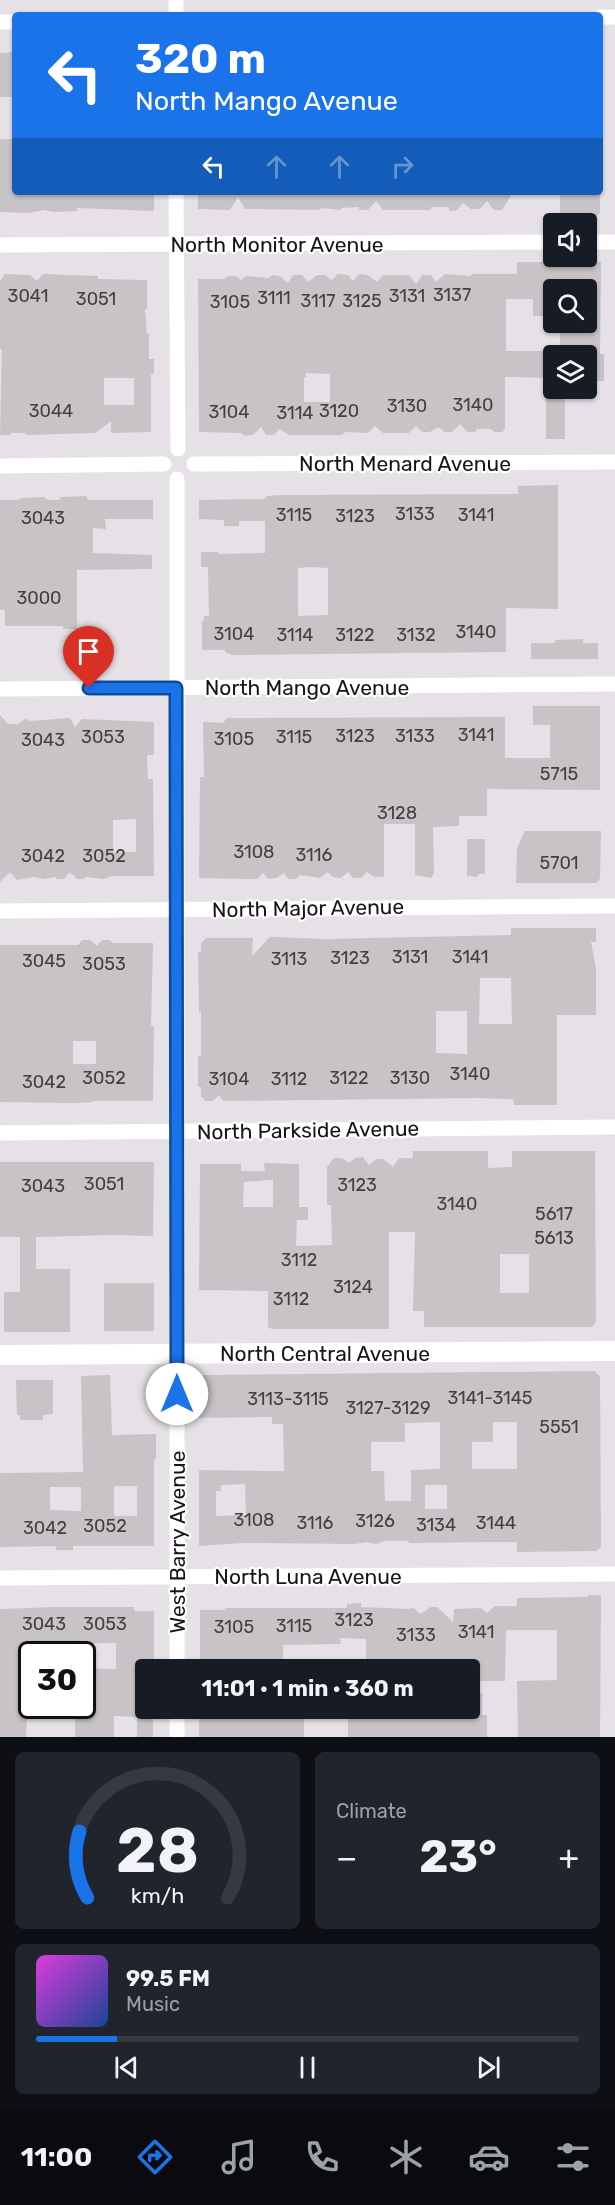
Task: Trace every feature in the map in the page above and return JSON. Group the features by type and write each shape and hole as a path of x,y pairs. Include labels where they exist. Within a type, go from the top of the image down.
{"main road":[{"name":"North Central Avenue","path":"0,1355 615,1351"}],"street":[{"path":"176,195 178,449"},
{"name":"North Monitor Avenue","path":"0,245 543,242"},
{"path":"597,242 615,242"},
{"path":"178,449 191,455 194,464 191,473 182,479 168,474 165,464 169,453 178,449"},
{"name":"North Menard Avenue","path":"194,464 615,462"},
{"path":"0,466 165,464"},
{"name":"West Barry Avenue","path":"177,479 177,1659"},
{"name":"North Mango Avenue","path":"0,689 615,684"},
{"name":"North Major Avenue","path":"0,911 615,906"},
{"name":"North Parkside Avenue","path":"0,1133 615,1127"},
{"name":"North Luna Avenue","path":"0,1578 615,1574"},
{"path":"177,1719 177,1737"}],"building":[{"path":"12,52 12,97 0,97 0,53"},
{"path":"0,139 12,139 12,195 154,195 154,211 77,208 77,211 0,212"},
{"path":"198,195 511,195 502,210 494,210 487,201 480,209 471,209 463,203 457,210 450,211 448,207 432,207 430,210 383,210 376,201 368,210 360,210 358,207 340,210 245,209 238,197 230,210 198,209"},
{"path":"560,195 600,195 600,213 597,216 597,213 560,213"},
{"path":"517,262 543,262 543,267 597,267 597,262 601,262 600,354 604,354 604,381 597,381 597,345 560,345 560,333 597,333 597,279 543,279 543,316 533,316 533,299 506,299 506,351 543,351 543,378 505,377 505,429 502,432 477,429 475,432 467,432 460,424 452,432 445,432 438,427 430,432 422,432 416,426 409,433 383,433 375,426 368,433 345,432 342,435 289,435 280,429 274,435 266,435 261,427 253,435 245,436 241,433 199,432 198,279 224,279 228,276 236,276 241,280 246,276 269,278 272,275 280,276 288,283 293,275 302,275 308,282 317,275 325,275 332,280 338,274 348,275 353,281 359,274 368,275 377,282 383,275 409,275 416,284 422,275 431,275 436,282 445,274 470,276 472,274 517,274","holes":["306,373 330,374 330,402 304,402"]},
{"path":"5,274 30,275 37,281 43,274 98,276 98,279 147,280 147,309 145,309 147,334 149,334 149,359 154,359 154,374 151,374 151,432 111,433 111,421 95,433 0,435 2,349 0,349 0,281","holes":["104,378 134,378 134,405 104,405"]},
{"path":"546,399 565,399 565,439 546,439"},
{"path":"558,485 558,609 506,608 506,652 233,655 225,650 202,650 202,621 204,621 204,616 209,616 208,567 201,567 201,552 265,553 265,521 239,521 239,526 224,526 224,520 199,519 199,500 264,499 267,496 281,495 518,494 518,486","holes":["298,568 328,568 328,615 298,616"]},
{"path":"86,496 88,500 153,500 153,519 105,519 106,529 93,528 93,553 152,555 152,569 77,570 77,629 63,629 63,626 5,626 5,610 0,610 0,500 44,497 48,500 59,500 61,497"},
{"path":"583,639 583,643 598,643 598,659 531,659 531,643 555,643 555,640"},
{"path":"533,706 600,706 600,790 487,789 487,816 459,816 459,826 433,827 434,873 431,878 415,875 415,824 384,824 384,877 374,877 367,872 361,878 353,878 348,872 341,878 333,877 327,872 320,878 300,875 296,879 288,879 284,873 277,878 268,879 263,873 257,879 199,878 200,777 204,777 203,722 223,723 227,718 505,717 505,758 550,758 550,725 533,725"},
{"path":"0,715 8,724 18,724 25,719 31,721 70,718 75,727 82,719 154,722 154,755 147,755 148,779 153,779 154,876 77,879 70,872 64,879 34,877 17,880 10,872 0,882","holes":["136,819 136,852 113,852 113,820"]},
{"path":"525,831 601,831 600,878 597,883 516,883 517,848"},
{"path":"467,839 485,839 485,874 479,874 477,877 467,876"},
{"path":"511,928 596,928 596,942 591,942 596,969 596,1015 557,1015 557,1105 514,1105 513,1099 477,1098 223,1101 219,1095 213,1101 205,1101 201,1096 201,1087 198,1087 201,1012 199,1012 198,952 201,952 201,943 206,938 253,938 252,956 270,937 327,939 511,935","holes":["480,978 511,978 512,1024 479,1024","436,1011 467,1011 467,1054 436,1053"]},
{"path":"82,940 90,940 97,946 102,940 109,940 113,943 153,943 151,1026 154,1026 153,1101 0,1102 0,945 78,945","holes":["73,1041 96,1041 96,1064 73,1064"]},
{"path":"413,1151 488,1151 488,1168 512,1167 512,1151 595,1151 596,1322 592,1327 424,1327 424,1311 413,1311 415,1232 389,1232 389,1329 272,1329 268,1327 268,1291 199,1290 200,1164 241,1164 241,1171 265,1171 264,1163 299,1164 299,1207 308,1207 308,1220 297,1220 296,1246 332,1245 331,1205 327,1205 327,1167 334,1158 342,1158 349,1163 355,1158 363,1157 369,1165 376,1159 383,1159 393,1167 399,1158 413,1158","holes":["273,1180 273,1207 243,1207 244,1182","500,1254 529,1254 529,1293 500,1293"]},
{"path":"0,1162 154,1162 153,1236 36,1237 36,1269 70,1269 70,1332 4,1332 4,1292 20,1292 20,1237 0,1237"},
{"path":"104,1283 154,1283 154,1331 104,1331"},
{"path":"595,1371 600,1377 601,1547 597,1551 517,1552 517,1542 410,1543 407,1541 385,1541 375,1544 367,1542 355,1544 243,1543 199,1546 199,1470 284,1471 283,1424 272,1424 272,1417 199,1418 198,1380 203,1375","holes":["440,1422 440,1469 411,1470 411,1501 385,1501 384,1471 371,1471 371,1442 405,1442 405,1423","493,1422 517,1422 517,1469 472,1469 472,1442 493,1442","245,1484 246,1515 216,1516 216,1491 221,1491 221,1485","425,1485 447,1485 447,1509 425,1509"]},
{"path":"110,1375 112,1435 156,1434 154,1546 73,1546 73,1550 56,1550 56,1546 0,1547 0,1473 83,1472 81,1376","holes":["114,1486 137,1486 137,1516 114,1516","50,1487 81,1487 81,1511 50,1510"]},
{"path":"16,1380 53,1380 53,1414 43,1415 43,1420 20,1420 20,1415 17,1415"},
{"path":"588,1595 601,1595 600,1737 518,1737 517,1681 557,1680 557,1630 506,1630 505,1681 480,1681 480,1659 366,1659 366,1639 340,1638 341,1644 283,1645 283,1659 200,1659 200,1610 347,1608 347,1604 361,1603 361,1607 410,1609 413,1607 420,1614 431,1607 437,1607 453,1622 454,1609 481,1608 487,1613 495,1606 517,1606 517,1598 588,1597"},
{"path":"134,1607 134,1611 154,1611 154,1659 135,1659 135,1717 114,1716 114,1737 75,1737 75,1719 96,1719 96,1668 116,1669 116,1643 18,1641 18,1719 27,1719 26,1737 0,1737 0,1609"},
{"path":"480,1693 482,1693 482,1715 487,1715 487,1737 348,1737 348,1719 480,1719"},
{"path":"137,1719 153,1719 153,1737 137,1737"},
{"path":"199,1719 304,1719 304,1737 199,1737"}],"route":[{"path":"89,688 176,688 177,1394"}]}
